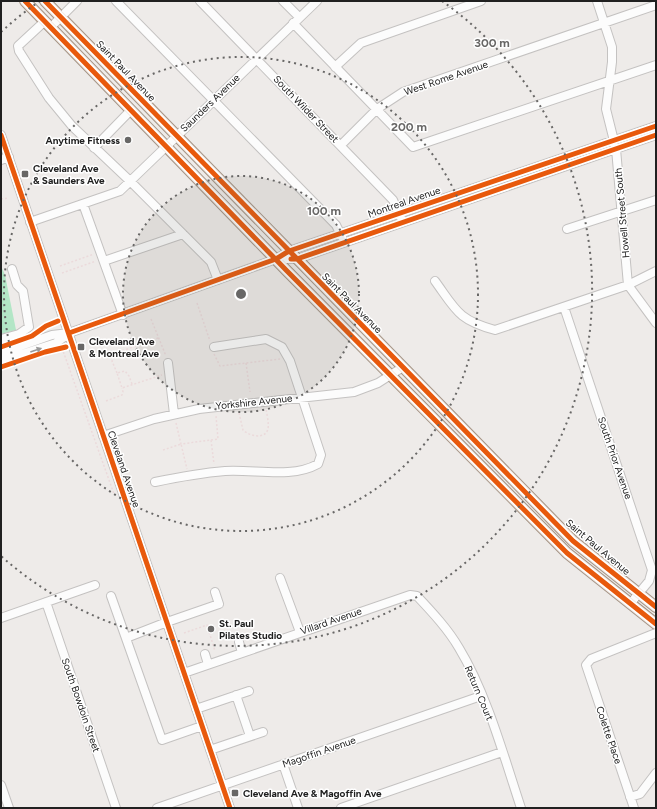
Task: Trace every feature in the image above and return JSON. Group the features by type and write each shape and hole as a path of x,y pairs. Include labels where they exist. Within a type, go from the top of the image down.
{"main road":[{"path":"25,1 276,259 567,553 656,624"},
{"name":"Saint Paul Avenue","path":"45,1 573,541 656,607"}],"street":[{"path":"77,1 61,17 48,24 18,46 19,51 49,98 72,126 130,181 211,262 218,280"},
{"path":"116,1 336,225 344,243"},
{"name":"South Wilder Street","path":"200,1 393,200 403,222"},
{"path":"283,1 296,20 335,67 413,147 656,65"},
{"name":"Saunders Avenue","path":"30,222 115,194 317,1"},
{"path":"335,67 361,43 481,1"},
{"name":"Howell Street South","path":"597,1 612,47 612,62 606,110 615,144 628,285"},
{"name":"West Rome Avenue","path":"341,145 377,109 403,92 656,5"},
{"path":"94,148 131,110"},
{"name":"Montreal Avenue","path":"276,259 297,259 344,243 615,144 656,126"},
{"name":"Cleveland Avenue","path":"1,135 5,158 30,222 69,333 230,808"},
{"name":"Montreal Avenue","path":"1,353 52,335 69,333 276,259 289,251 399,213 615,144 656,135"},
{"path":"567,229 656,200"},
{"path":"83,204 123,314"},
{"path":"103,257 183,234"},
{"path":"1,339 18,334 29,327 23,291 17,285 12,269"},
{"path":"435,281 459,315 475,325 495,330 628,285 656,271"},
{"path":"628,285 656,323"},
{"name":"South Prior Avenue","path":"564,307 651,565 651,576 630,604"},
{"name":"Montreal Avenue","path":"1,361 56,343 69,333"},
{"path":"155,482 188,475 215,472 282,472 307,470 318,464 321,455 302,397 288,358 282,346 266,339 214,347"},
{"path":"168,363 174,414"},
{"name":"Yorkshire Avenue","path":"103,436 174,414 199,408 354,392 391,376 403,367"},
{"path":"280,578 300,632"},
{"path":"1,618 95,585"},
{"path":"126,638 219,604 215,592"},
{"name":"Villard Avenue","path":"184,673 410,594"},
{"name":"Return Court","path":"410,594 417,596 444,626 459,648 482,696 521,808"},
{"path":"111,596 162,740 202,726"},
{"name":"South Bowdoin Street","path":"46,602 116,808"},
{"name":"Colette Place","path":"634,808 587,669 587,662 595,657 656,633"},
{"path":"239,642 242,653"},
{"path":"205,654 208,664"},
{"path":"196,709 249,691"},
{"path":"236,695 250,736"},
{"name":"Magoffin Avenue","path":"159,808 482,696"},
{"path":"210,750 263,732"},
{"path":"341,808 502,752"},
{"path":"283,764 298,808"},
{"path":"630,797 640,794 656,773"},
{"path":"1,784 9,808"}],"path":[{"path":"1,199 8,198"},
{"path":"60,266 103,257"},
{"path":"62,273 103,257"},
{"path":"197,303 218,365 288,358"},
{"path":"151,319 158,338 163,346 168,363"},
{"path":"106,401 122,395 123,392 112,361 119,352 158,338"},
{"path":"62,348 114,494"},
{"path":"246,363 250,392"},
{"path":"117,373 125,371 132,384"},
{"path":"122,388 169,372"},
{"path":"239,412 243,430 251,436 256,436 265,433 268,430 266,409"},
{"path":"163,450 181,444 218,439 216,416"},
{"path":"176,423 188,475"},
{"path":"211,440 215,472"},
{"path":"184,633 207,626 215,651"}],"green space":[{"path":"1,266 5,275 16,330 1,334"}],"cycle path":[{"path":"25,1 287,271 567,553 656,624"},
{"path":"45,1 573,541 656,607"},
{"path":"69,333 276,259 289,251 656,126"},
{"path":"1,135 230,808"},
{"path":"291,259 297,259 656,135"},
{"path":"1,347 32,336 46,326 58,321"},
{"path":"1,367 45,352 66,347"}],"place":[{"name":"Anytime Fitness","path":"128,140"},
{"name":"Cleveland Ave & Saunders Ave","path":"25,174"},
{"name":"Cleveland Ave & Montreal Ave","path":"81,347"},
{"name":"St. Paul Pilates Studio","path":"211,629"},
{"name":"Cleveland Ave & Magoffin Ave","path":"235,793"}]}
